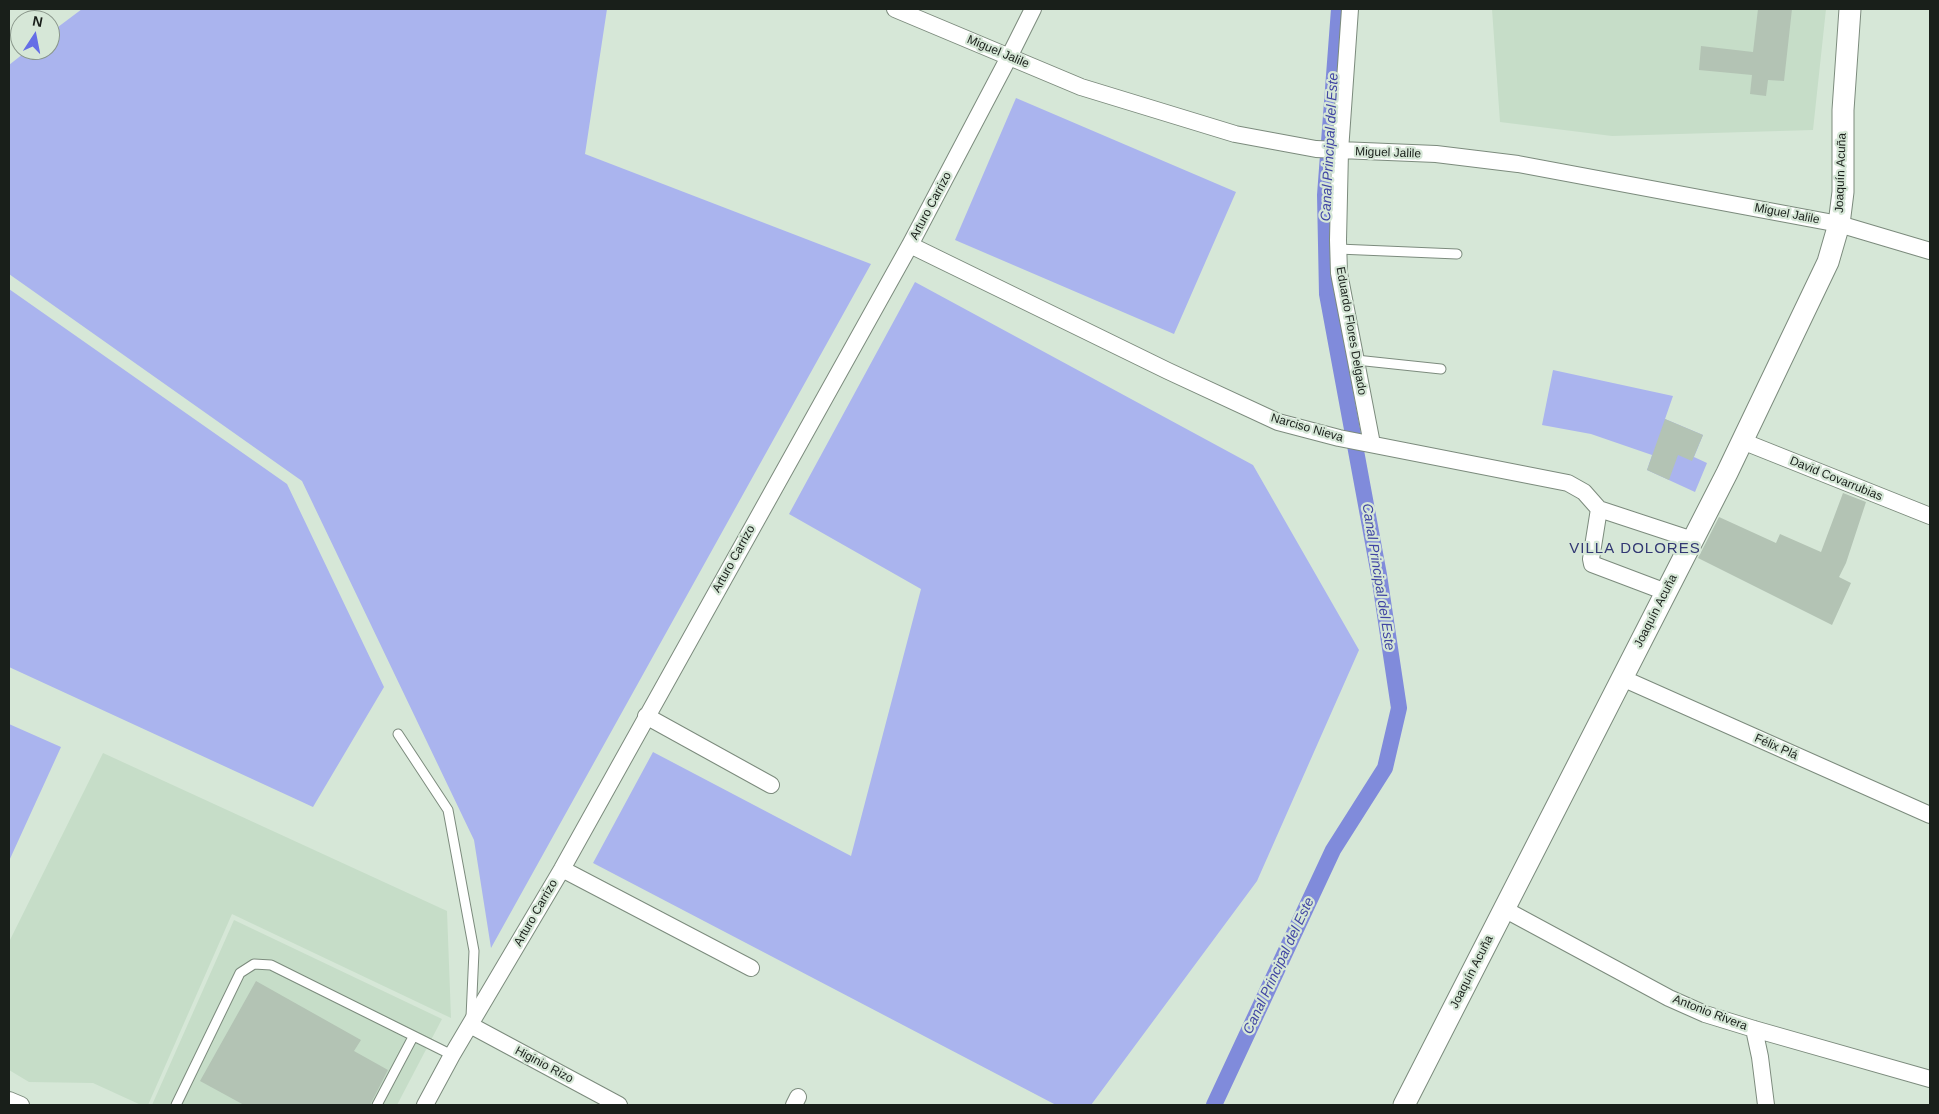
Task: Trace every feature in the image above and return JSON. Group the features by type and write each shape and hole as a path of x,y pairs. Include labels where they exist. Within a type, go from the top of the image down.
{"street":[{"name":"Miguel Jalile","path":"895,9 1081,87 1235,134 1316,149 1436,154 1518,164 1839,224 1930,251"},
{"name":"Arturo Carrizo","path":"425,1105 452,1055 562,869 910,245 1033,9"},
{"name":"Eduardo Flores Delgado","path":"1350,9 1340,151 1339,273 1372,444"},
{"name":"Joaquín Acuña","path":"1404,1105 1693,540 1828,262 1839,224 1843,192 1843,110 1850,9"},
{"name":"Narciso Nieva","path":"910,245 1168,371 1278,422 1340,438 1568,483 1584,492 1599,509 1693,540"},
{"name":"David Covarrubias","path":"1742,441 1930,516"},
{"path":"1599,509 1590,559 1592,564 1666,592"},
{"name":"Félix Plá","path":"1622,678 1930,815"},
{"path":"646,716 771,785"},
{"path":"562,869 751,968"},
{"name":"Antonio Rivera","path":"1504,909 1669,998 1705,1014 1930,1079"},
{"name":"Higinio Rizo","path":"470,1025 619,1105"},
{"path":"1754,1029 1766,1105"},
{"path":"9,1100 21,1105"}],"lane":[{"path":"1338,249 1457,254"},
{"path":"1356,360 1441,369"},
{"path":"398,734 448,810 474,951 470,1025"},
{"path":"176,1105 240,974 254,964 271,966 452,1055"},
{"path":"377,1105 413,1037"}],"shaded area":[{"path":"82,9 607,9 585,154 871,264 491,948 474,840 302,481 9,274 9,65 15,60 60,60 60,26"},
{"path":"1492,9 1826,9 1813,130 1612,136 1500,122"},
{"path":"1016,98 1236,192 1174,334 955,240"},
{"path":"915,282 1253,465 1359,650 1257,881 1091,1105 1056,1105 593,863 653,752 851,856 921,589 789,514"},
{"path":"9,289 287,484 384,687 313,807 9,667"},
{"path":"1553,370 1673,396 1665,419 1703,435 1694,457 1707,463 1695,492 1647,470 1652,455 1591,434 1542,425"},
{"path":"9,724 61,747 9,861"},
{"path":"103,753 447,911 451,1018 232,914 148,1105 141,1105 93,1083 29,1082 9,1070 9,942"},
{"path":"234,920 442,1019 397,1105 152,1105"}],"building":[{"path":"1758,9 1792,9 1784,81 1768,80 1766,96 1750,94 1752,75 1699,70 1701,46 1753,52"},
{"path":"1665,419 1703,435 1692,461 1678,455 1669,480 1647,470"},
{"path":"1843,493 1866,502 1846,563 1839,577 1851,583 1832,625 1698,558 1719,517 1776,543 1780,534 1821,552"},
{"path":"256,981 361,1040 354,1051 388,1070 370,1105 244,1105 200,1081"}],"waterway":[{"name":"Canal Principal del Este","path":"1214,1105 1333,850 1385,768 1399,708 1379,575 1327,294 1325,195 1339,9"}],"district":[{"name":"VILLA DOLORES","path":"1635,549"}]}
